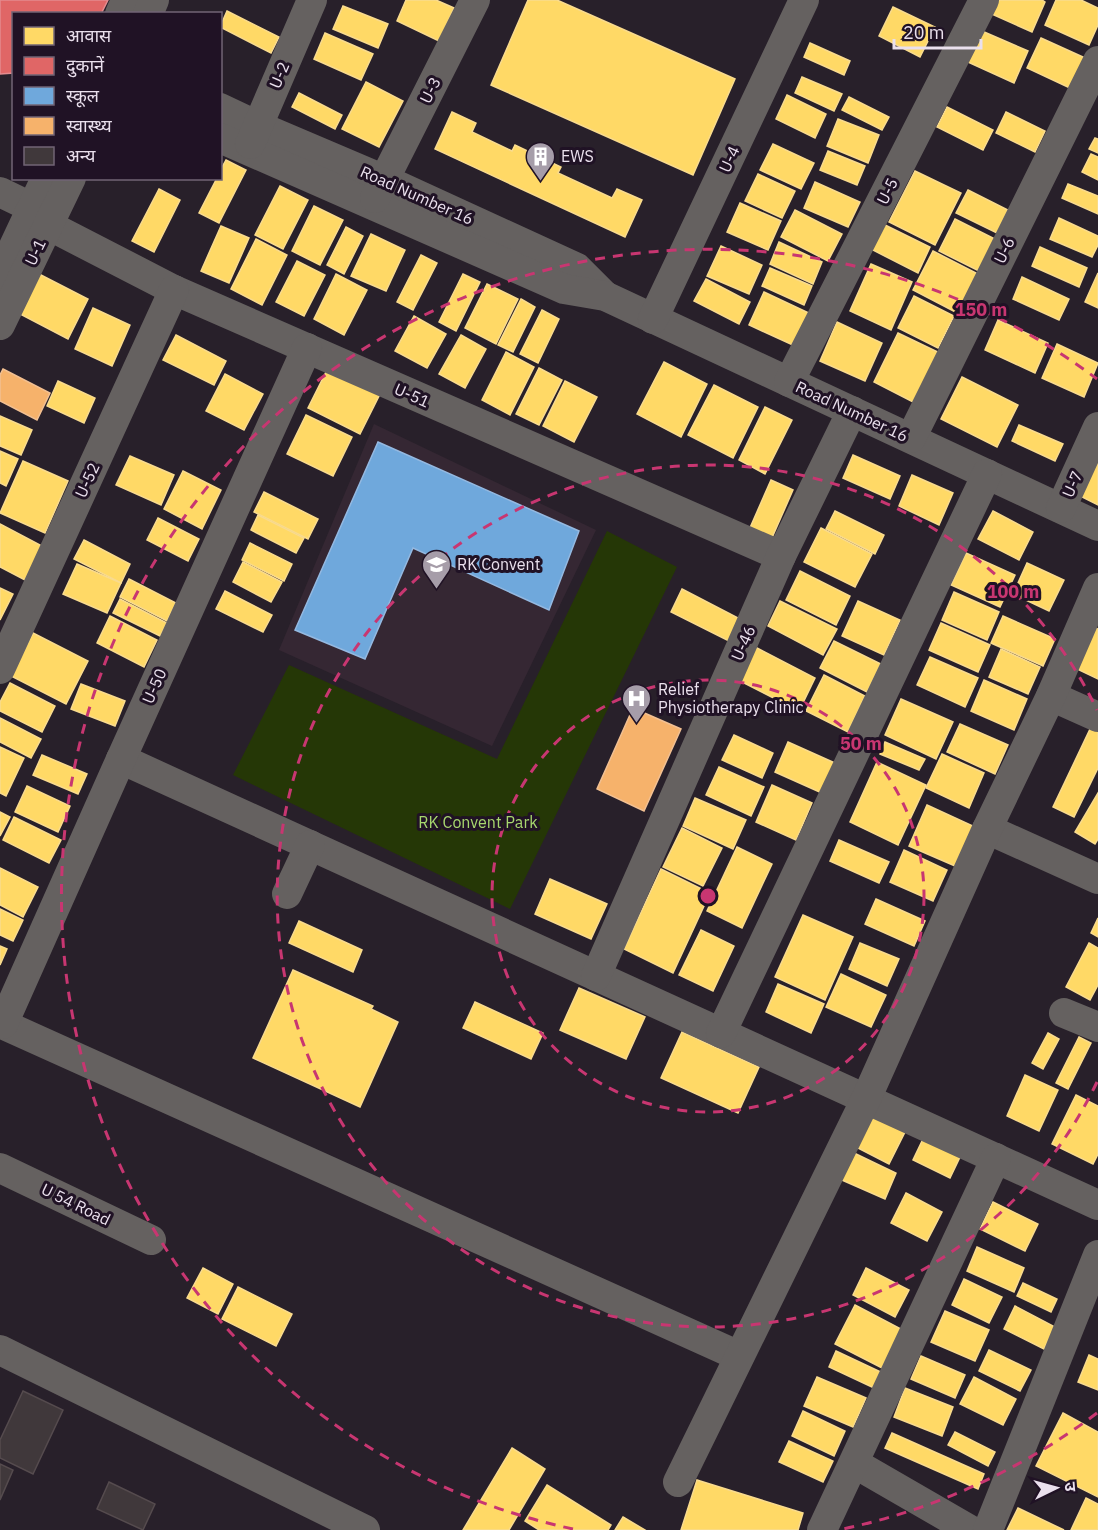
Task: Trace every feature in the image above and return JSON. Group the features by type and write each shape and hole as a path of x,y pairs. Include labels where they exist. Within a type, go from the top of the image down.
{"street":[{"name":"U-2","path":"242,138 312,0"},
{"name":"U-3","path":"378,192 475,0"},
{"name":"U-4","path":"653,319 804,0"},
{"name":"U-5","path":"789,382 984,0"},
{"name":"U-6","path":"910,438 1098,61"},
{"name":"Road Number 16","path":"222,111 242,138 378,192 564,289 605,296 1098,526"},
{"path":"34,222 45,180"},
{"name":"U-1","path":"0,276 34,222 69,180"},
{"name":"U-51","path":"0,192 34,222 174,290 781,556"},
{"name":"U-1","path":"0,325 34,222"},
{"name":"U-52","path":"0,669 174,290"},
{"name":"U-50","path":"2,1024 307,348"},
{"name":"U-46","path":"596,976 781,556 852,411"},
{"name":"U-7","path":"1061,508 1098,427"},
{"path":"721,1033 987,474"},
{"path":"678,1482 866,1099 987,829 1051,696 1098,588"},
{"path":"1051,696 1098,717"},
{"path":"121,759 1098,1205"},
{"path":"987,829 1098,879"},
{"path":"287,894 309,845"},
{"path":"1064,1013 1098,1028"},
{"path":"2,1024 740,1356"},
{"path":"822,1530 996,1158"},
{"name":"U 54 Road","path":"0,1168 151,1240"},
{"path":"988,1530 1098,1255"},
{"path":"0,1350 364,1530"},
{"path":"854,1463 970,1530"}],"shaded area":[{"name":"RK Convent","path":"374,424 596,530 492,746 279,650"}],"green space":[{"name":"RK Convent Park","path":"607,531 677,567 510,909 233,775 289,665 497,759"}],"building: आवास":[{"path":"406,0 436,0 454,8 439,41 397,21"},
{"path":"528,0 557,0 735,79 693,175 491,85"},
{"path":"987,0 1042,0 1045,2 1032,32 983,10"},
{"path":"1056,0 1081,0 1098,8 1098,25 1089,45 1045,25"},
{"path":"343,6 388,24 378,48 333,29"},
{"path":"893,7 935,27 920,57 879,36"},
{"path":"227,11 279,37 271,53 222,28"},
{"path":"975,28 1028,51 1014,83 961,59"},
{"path":"325,33 373,54 361,80 314,59"},
{"path":"1041,38 1085,58 1072,89 1027,68"},
{"path":"810,43 850,61 844,75 804,57"},
{"path":"802,77 842,94 834,111 795,93"},
{"path":"366,82 403,101 379,147 342,129"},
{"path":"299,93 342,115 335,129 292,107"},
{"path":"787,95 826,114 815,138 776,119"},
{"path":"849,97 889,117 882,130 842,110"},
{"path":"947,107 993,130 983,150 937,127"},
{"name":"EWS","path":"452,112 476,123 472,132 512,151 515,145 561,167 558,173 612,198 617,189 642,200 625,237 435,149"},
{"path":"1006,112 1045,131 1035,152 996,133"},
{"path":"838,119 879,135 868,163 827,146"},
{"path":"1095,138 1098,139 1098,153 1089,149"},
{"path":"773,144 814,163 801,189 760,170"},
{"path":"828,151 865,166 857,185 820,170"},
{"path":"1091,154 1098,157 1098,180 1082,172"},
{"path":"226,160 246,170 219,223 199,213 216,180 222,180 222,167"},
{"path":"915,171 961,193 935,245 889,222"},
{"path":"758,174 795,191 782,218 745,201"},
{"path":"815,182 860,202 848,227 804,208"},
{"path":"1068,184 1098,196 1098,214 1062,198"},
{"path":"280,186 308,200 283,249 255,235"},
{"path":"159,189 180,200 154,252 132,241"},
{"path":"968,190 1008,210 997,233 956,213"},
{"path":"740,203 781,221 768,250 727,232"},
{"path":"314,206 343,220 320,265 292,251"},
{"path":"795,210 842,234 828,261 781,237"},
{"path":"1059,218 1098,236 1098,245 1092,257 1050,239"},
{"path":"955,219 1003,243 987,275 939,251"},
{"path":"879,222 930,247 918,273 867,247"},
{"path":"221,226 249,238 229,283 201,271"},
{"path":"346,227 363,236 344,274 327,265"},
{"path":"371,234 405,250 386,291 351,276"},
{"path":"256,239 287,255 262,305 231,289"},
{"path":"779,242 822,262 813,284 770,264"},
{"path":"721,246 762,265 749,294 707,276"},
{"path":"1040,247 1087,268 1079,287 1032,266"},
{"path":"933,251 982,276 963,316 913,290"},
{"path":"421,255 437,263 413,310 397,302"},
{"path":"297,261 325,275 304,316 276,302"},
{"path":"871,264 912,282 891,330 850,311"},
{"path":"770,268 812,286 804,305 762,286"},
{"path":"1098,273 1098,308 1085,302"},
{"path":"39,274 88,299 68,339 20,314"},
{"path":"336,274 367,290 344,335 314,319"},
{"path":"463,274 480,282 456,331 439,322"},
{"path":"1022,277 1069,299 1059,320 1013,299"},
{"path":"706,279 750,302 739,324 694,301"},
{"path":"487,284 518,299 496,344 465,328"},
{"path":"764,292 809,313 795,346 749,325"},
{"path":"914,296 954,316 938,348 898,328"},
{"path":"521,299 535,307 513,352 498,345"},
{"path":"93,308 130,325 112,366 75,349"},
{"path":"542,310 559,319 538,363 520,354"},
{"path":"414,316 446,334 427,368 395,351"},
{"path":"998,320 1048,343 1035,373 985,350"},
{"path":"837,322 882,343 865,381 820,361"},
{"path":"898,333 940,353 915,403 874,382"},
{"path":"176,335 226,361 214,385 163,360"},
{"path":"461,335 486,349 465,388 439,374"},
{"path":"1057,344 1098,363 1084,397 1042,378"},
{"path":"506,352 534,367 510,415 482,400"},
{"path":"664,362 707,384 681,437 637,414"},
{"path":"328,368 380,394 360,434 308,408"},
{"path":"539,368 562,380 539,425 516,414"},
{"path":"225,374 263,394 244,430 206,411"},
{"path":"962,377 1018,405 997,447 941,419"},
{"path":"58,381 95,398 84,423 47,406"},
{"path":"565,381 597,397 574,442 543,426"},
{"path":"714,385 758,407 733,458 688,435"},
{"path":"765,407 792,420 765,474 739,460"},
{"path":"306,415 352,437 333,476 287,454"},
{"path":"0,416 32,430 21,455 0,446"},
{"path":"1019,425 1063,444 1055,461 1012,441"},
{"path":"0,451 18,459 6,486 0,483"},
{"path":"1098,452 1098,505 1078,495"},
{"path":"853,455 900,476 890,499 843,478"},
{"path":"130,456 174,475 161,505 116,485"},
{"path":"23,461 68,481 45,533 0,513"},
{"path":"183,471 221,490 202,529 164,509"},
{"path":"912,475 953,493 939,525 899,506"},
{"path":"771,480 793,490 771,540 749,530"},
{"path":"264,492 318,519 308,539 254,512"},
{"path":"835,511 884,535 875,554 826,529"},
{"path":"993,511 1033,532 1019,560 978,539"},
{"path":"258,515 304,538 296,553 251,530"},
{"path":"158,518 199,539 188,561 147,540"},
{"path":"0,524 42,546 25,580 0,567"},
{"path":"821,528 872,554 855,587 804,562"},
{"path":"84,540 130,564 121,583 74,559"},
{"path":"250,543 292,564 284,581 242,560"},
{"path":"966,553 1015,575 1000,607 951,585"},
{"path":"243,562 282,582 271,602 233,582"},
{"path":"1027,563 1064,580 1049,611 1013,594"},
{"path":"77,564 121,583 107,613 63,594"},
{"path":"800,571 850,596 836,625 786,600"},
{"path":"129,579 176,603 167,621 120,597"},
{"path":"0,588 13,594 0,620"},
{"path":"682,589 742,620 731,642 671,612"},
{"path":"225,591 272,615 263,632 216,609"},
{"path":"954,592 999,612 987,640 942,620"},
{"path":"120,599 167,623 160,636 113,613"},
{"path":"780,601 837,629 823,655 768,626"},
{"path":"858,601 900,620 884,655 842,636"},
{"path":"110,616 157,640 144,667 97,643"},
{"path":"1003,616 1055,639 1043,666 991,643"},
{"path":"941,623 990,645 978,672 929,650"},
{"path":"1096,628 1098,629 1098,679 1077,669"},
{"path":"33,633 88,661 66,704 11,676"},
{"path":"834,641 881,664 867,692 820,668"},
{"path":"755,647 815,678 799,711 738,680"},
{"path":"1001,649 1040,667 1028,694 989,677"},
{"path":"930,657 978,678 965,707 917,685"},
{"path":"824,675 865,696 848,732 806,711"},
{"path":"984,680 1027,699 1014,730 971,711"},
{"path":"10,683 55,706 42,732 0,711 0,702"},
{"path":"81,684 125,701 115,726 71,709"},
{"path":"901,699 953,722 936,759 885,735"},
{"path":"0,718 41,739 31,758 0,742"},
{"path":"960,724 1008,745 995,774 947,752"},
{"path":"1091,727 1098,730 1098,768 1074,817 1053,807"},
{"path":"734,735 773,753 762,778 722,760"},
{"path":"788,742 837,764 824,794 775,772"},
{"path":"885,742 925,759 919,770 880,754"},
{"path":"0,747 24,758 6,796 0,793"},
{"path":"942,754 984,773 969,808 926,788"},
{"path":"42,755 87,774 78,794 33,775"},
{"path":"877,762 926,785 898,845 850,822"},
{"path":"719,767 764,787 751,816 706,795"},
{"path":"772,785 812,803 796,840 756,822"},
{"path":"27,786 70,806 58,832 15,812"},
{"path":"1098,793 1098,839 1095,844 1075,832"},
{"path":"695,798 746,820 733,849 683,826"},
{"path":"927,805 973,826 955,866 909,846"},
{"path":"0,812 10,817 0,836"},
{"path":"14,817 61,840 49,863 3,840"},
{"path":"682,828 722,848 703,886 663,867"},
{"path":"839,840 889,862 879,883 830,861"},
{"path":"737,847 772,864 742,928 707,911"},
{"path":"904,850 947,870 933,901 890,882"},
{"path":"0,868 38,887 23,917 0,905"},
{"path":"661,869 710,893 673,973 624,949"},
{"path":"550,879 607,904 591,939 535,914"},
{"path":"876,899 925,921 914,946 865,924"},
{"path":"0,909 23,920 13,941 0,935"},
{"path":"803,915 853,937 825,1000 775,977"},
{"path":"1098,918 1098,937 1091,933"},
{"path":"299,921 362,950 353,972 289,943"},
{"path":"701,930 734,946 713,991 679,975"},
{"path":"860,943 899,959 887,986 849,969"},
{"path":"1089,943 1098,948 1098,985 1090,1000 1066,987"},
{"path":"0,946 7,949 0,965"},
{"path":"293,970 373,1006 371,1009 398,1022 360,1107 253,1058"},
{"path":"841,974 886,995 871,1027 826,1007"},
{"path":"778,984 824,1004 811,1033 766,1012"},
{"path":"579,988 645,1017 626,1059 560,1030"},
{"path":"475,1002 543,1033 531,1059 463,1028"},
{"path":"682,1032 759,1067 738,1113 661,1078"},
{"path":"1048,1033 1059,1039 1043,1069 1032,1063"},
{"path":"1079,1037 1091,1043 1068,1089 1056,1083"},
{"path":"1025,1075 1058,1090 1039,1131 1007,1116"},
{"path":"1076,1095 1098,1106 1098,1154 1093,1164 1052,1144"},
{"path":"866,1112 905,1132 889,1164 850,1144"},
{"path":"923,1139 960,1157 950,1178 913,1160"},
{"path":"854,1153 896,1173 885,1199 842,1180"},
{"path":"906,1193 942,1212 927,1241 891,1223"},
{"path":"993,1202 1038,1224 1025,1251 980,1229"},
{"path":"977,1247 1024,1268 1014,1292 967,1271"},
{"path":"203,1268 233,1284 218,1314 187,1298"},
{"path":"866,1268 909,1290 895,1317 853,1295"},
{"path":"964,1279 1002,1297 989,1323 952,1305"},
{"path":"1023,1283 1057,1299 1051,1312 1017,1296"},
{"path":"238,1287 292,1314 276,1346 222,1319"},
{"path":"855,1305 901,1329 882,1368 835,1344"},
{"path":"1015,1306 1055,1327 1044,1349 1004,1329"},
{"path":"945,1311 989,1330 975,1361 931,1342"},
{"path":"989,1350 1031,1370 1020,1391 979,1371"},
{"path":"836,1351 881,1372 874,1388 829,1367"},
{"path":"1089,1355 1098,1359 1098,1390 1078,1382"},
{"path":"921,1356 965,1375 955,1398 911,1379"},
{"path":"817,1377 866,1398 853,1427 804,1406"},
{"path":"974,1377 1016,1399 1003,1425 960,1404"},
{"path":"905,1388 953,1407 942,1436 894,1417"},
{"path":"803,1411 845,1431 834,1456 792,1436"},
{"path":"1063,1413 1098,1432 1098,1497 1036,1466"},
{"path":"955,1432 995,1452 988,1466 948,1445"},
{"path":"892,1433 984,1474 978,1489 885,1448"},
{"path":"789,1441 833,1461 823,1482 779,1462"},
{"path":"512,1448 545,1469 509,1530 463,1530"},
{"path":"697,1480 803,1513 798,1530 681,1530"},
{"path":"547,1485 611,1525 608,1530 539,1530 525,1521"},
{"path":"1086,1498 1098,1504 1098,1530 1071,1530"},
{"path":"1018,1508 1064,1530 1007,1530"},
{"path":"623,1517 645,1530 615,1530"}],"building: दुकानें":[{"path":"0,0 108,0 102,12 12,12 12,73 0,74"}],"building: स्कूल":[{"path":"378,442 579,531 549,610 413,548 365,659 295,630"}],"building: स्वास्थ्य":[{"path":"3,369 50,393 37,420 0,401 0,375"},
{"path":"633,708 681,729 644,811 597,789"}],"building: अन्य":[{"path":"23,1391 63,1410 33,1474 0,1458 0,1440"},
{"path":"0,1464 13,1470 0,1500"},
{"path":"109,1482 155,1504 143,1530 97,1509"}],"place":[{"name":"EWS","path":"540,182"},
{"name":"RK Convent","path":"436,590"},
{"name":"Relief Physiotherapy Clinic","path":"637,724"}]}
